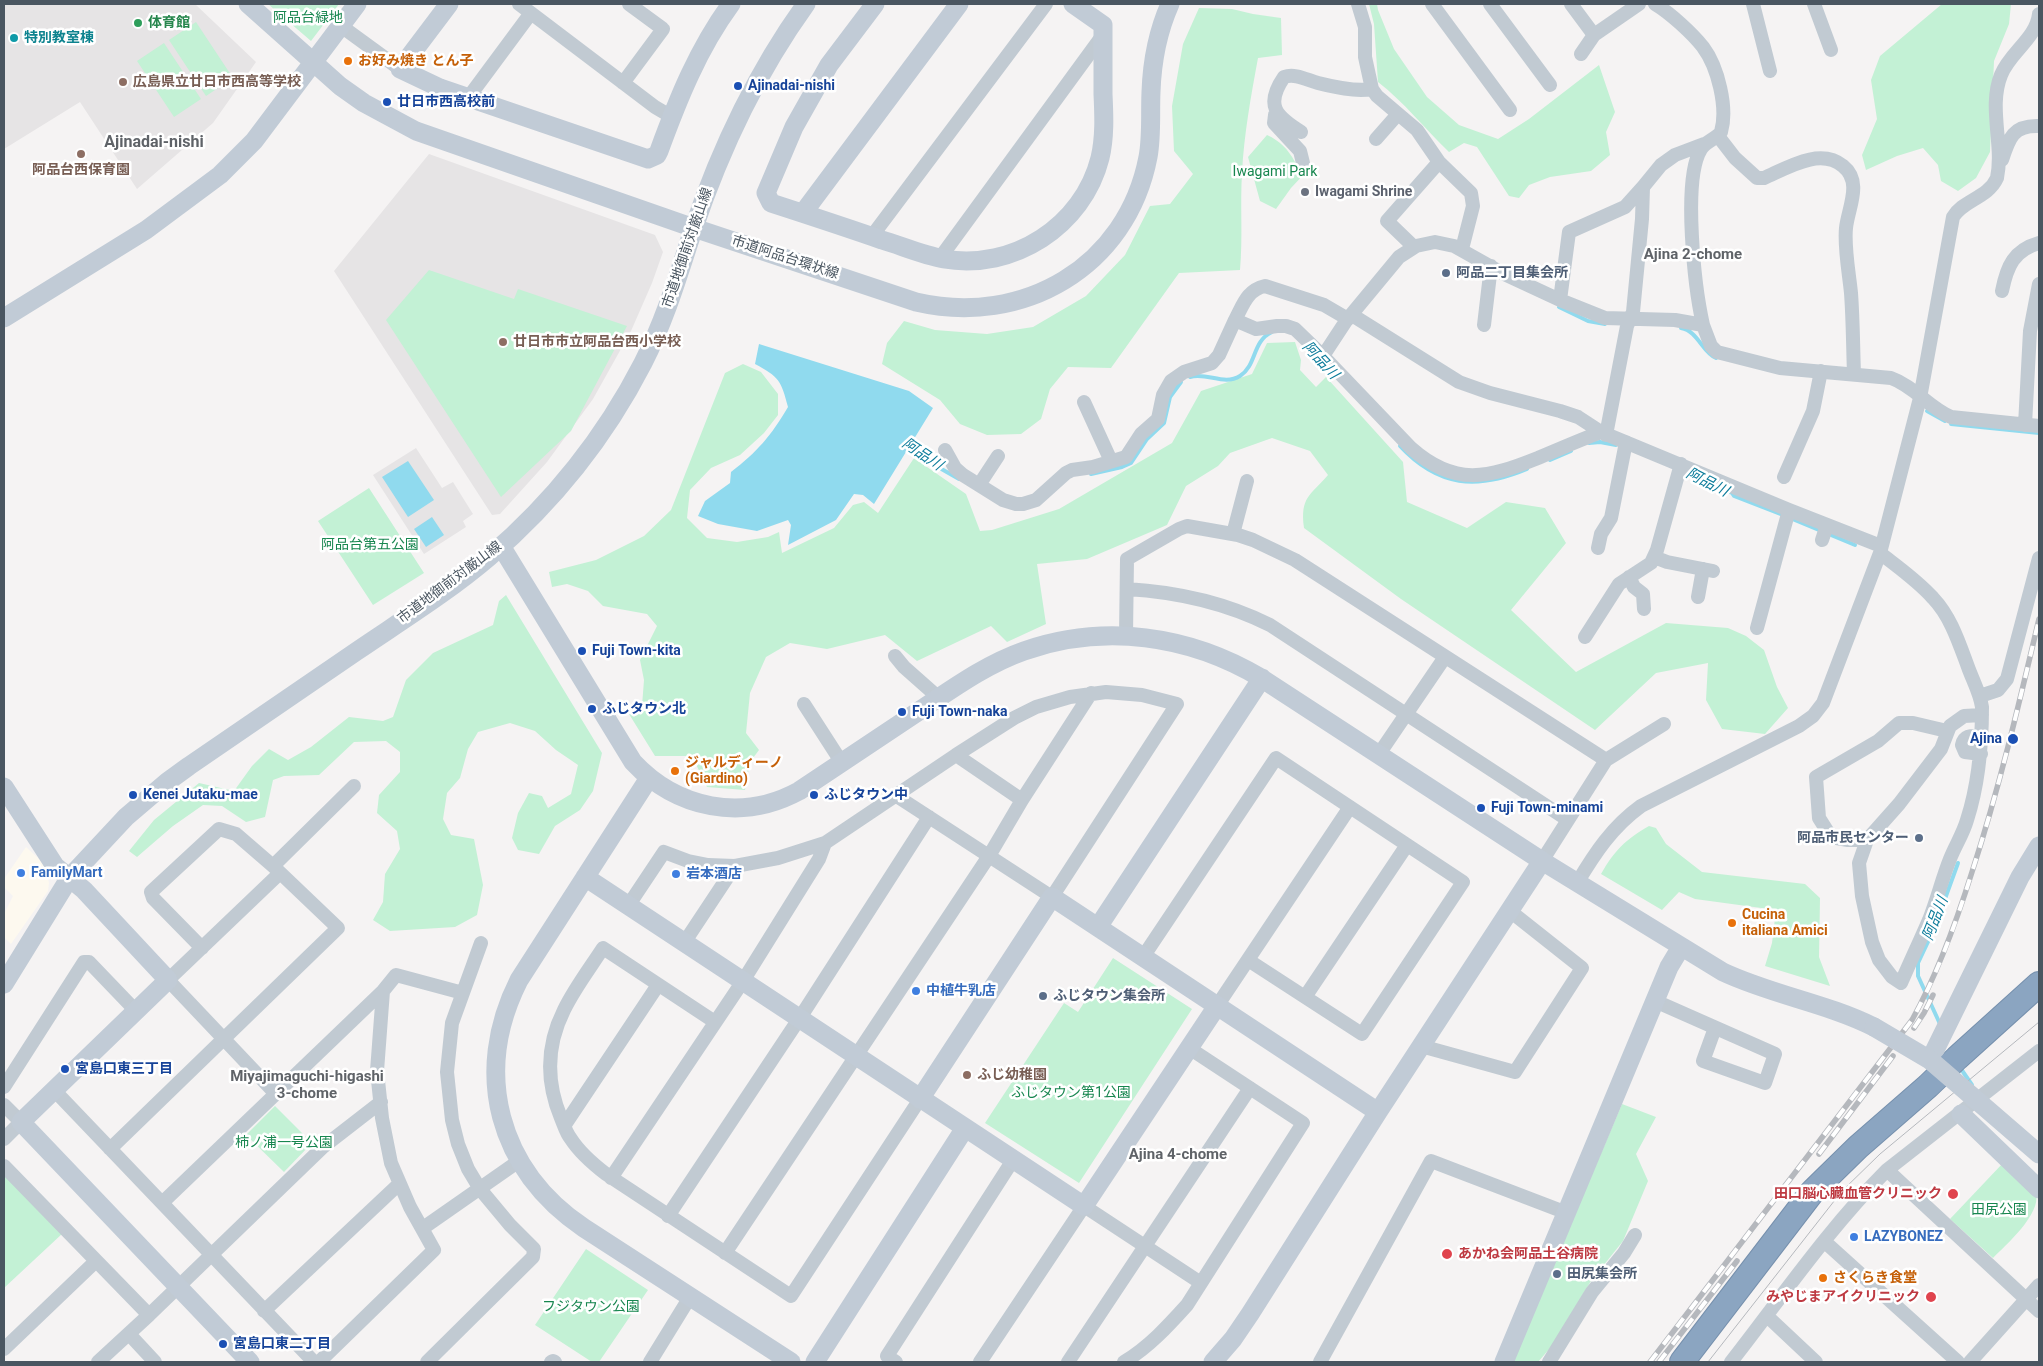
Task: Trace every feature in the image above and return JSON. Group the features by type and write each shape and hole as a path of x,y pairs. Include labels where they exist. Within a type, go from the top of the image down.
{"highway":[{"path":"1682,1362 1813,1192 1858,1147 1928,1086 2039,984"},
{"path":"1928,1086 1962,1065 2039,1004"}],"street":[{"name":"市道阿品台環状線","path":"248,4 340,86 364,103 416,131 694,228 934,306 970,308 1006,304 1041,293 1072,275 1100,251 1122,223 1138,190 1148,156 1154,57 1170,4"},
{"path":"4,318 146,230 220,175 254,141 357,4"},
{"path":"400,69 449,4"},
{"path":"519,4 659,110 672,117"},
{"path":"623,83 663,28 629,4"},
{"path":"341,26 400,69 434,86 648,159 657,155 660,151 696,60 731,4"},
{"name":"市道地御前対厳山線","path":"4,984 70,877 126,817 167,782 448,588 501,546 559,487 590,448 619,406 643,362 664,317 694,228 725,148 747,101 775,50 806,4"},
{"path":"875,4 829,65 794,127 766,193 771,203 940,258 961,261 1011,254 1048,234 1068,217 1078,204 1094,174 1103,141 1103,25 1073,4"},
{"path":"803,213 959,4"},
{"path":"872,236 1046,4"},
{"path":"1358,4 1365,27 1365,58 1372,89 1418,132 1439,162 1467,188 1473,200 1462,249"},
{"path":"1432,4 1510,110"},
{"path":"1490,4 1522,45 1522,50 1550,85"},
{"path":"1571,4 1594,35"},
{"path":"1581,54 1594,35 1640,4"},
{"path":"1560,300 1569,232 1625,207 1660,165 1675,155 1704,144 1718,136 1722,128 1724,105 1709,56 1696,39 1655,4"},
{"path":"1753,4 1770,71"},
{"path":"1814,4 1831,50"},
{"path":"468,98 531,13"},
{"path":"1998,173 1998,82 2008,61 2034,31 2039,14"},
{"path":"940,258 1103,35"},
{"path":"1302,132 1283,121 1274,106 1275,97 1281,82 1288,76 1320,84 1358,90 1372,89"},
{"path":"1277,113 1274,123 1300,151 1303,163"},
{"path":"1376,139 1398,114"},
{"path":"1577,883 1605,839 1622,821 1641,806 1798,726 1813,716 1827,695 1881,550 1919,402 1953,217 1959,210 1988,191 1995,183 2008,140 2014,133 2025,127 2039,126"},
{"path":"1718,136 1735,158 1757,178 1764,178 1808,160 1818,158 1837,163 1848,171 1853,180 1851,206 1846,229 1854,374"},
{"path":"1704,144 1698,154 1690,197 1698,299 1703,325 1711,346 1718,352 1780,368 1821,375 1854,374 1891,378 1906,385 1919,402 1951,417 2039,426"},
{"path":"1414,247 1387,221 1439,162"},
{"path":"1604,433 1629,323 1634,312 1643,187"},
{"path":"1324,356 1350,317 1392,264 1414,247 1435,242 1445,243 1462,249 1491,271 1605,318 1629,323 1675,320 1703,325"},
{"path":"2002,291 2012,260 2020,251 2039,243"},
{"path":"1484,325 1491,271"},
{"path":"2025,425 2039,284"},
{"path":"945,450 955,468 979,485 1009,503 1023,504 1036,500 1069,471 1093,467 1126,457 1142,434 1158,419 1163,395 1171,381 1184,372 1207,366 1216,360 1250,292 1265,286 1350,317 1459,382 1490,393 1578,417 1604,433 1787,516 1881,550 1938,604 1952,627 1980,696 1982,715 1981,754 1967,822 1951,856 1929,920 1901,983 1892,977 1878,960 1862,896 1859,863 1867,840 1899,804 1941,750 1947,731 1959,718 1970,715 1982,715"},
{"path":"1235,320 1256,329 1286,326 1295,330 1324,356 1411,448 1422,458 1449,472 1480,476 1495,474 1604,433"},
{"path":"1784,477 1813,411 1821,375"},
{"path":"1085,401 1111,461"},
{"path":"1598,548 1602,534 1611,518 1626,442"},
{"path":"979,485 998,456"},
{"path":"1586,637 1619,584 1651,563 1679,468"},
{"path":"1233,534 1247,481"},
{"path":"1757,628 1787,516"},
{"path":"1126,636 1127,559 1187,526 1233,534 1253,540 1295,560 1606,760"},
{"path":"501,546 633,762 649,778 672,793 695,803 719,808 744,808 769,804 792,795 986,668 1024,651 1043,645 1084,637 1126,636 1166,640 1224,658 1262,678 1542,861 1735,978 1833,1009 1874,1027 1930,1060 2039,1154"},
{"path":"1654,556 1667,562 1708,570 1698,597"},
{"path":"1980,696 1998,690 2007,679 2039,558"},
{"path":"1629,578 1634,587 1642,594 1644,608"},
{"path":"1127,589 1194,597 1252,616 1287,636 1568,820"},
{"path":"895,656 904,667 940,698"},
{"path":"1380,754 1445,657"},
{"path":"1098,927 1262,678"},
{"path":"725,1253 989,856 1022,800 1092,693"},
{"path":"628,906 664,852 688,861 708,865 735,866 778,858 825,843 895,795 1024,712 1058,699 1092,693 1130,693 1177,704 791,1296 611,1178 577,1147 569,1137 552,1091 549,1068 551,1045 564,1009 603,948 715,1022"},
{"path":"804,704 842,763"},
{"path":"1867,840 1848,840 1831,837 1819,818 1816,777 1878,742 1899,724 1913,723 1947,731"},
{"path":"1213,1362 1233,1339 1250,1314 1378,1112 1510,911 1606,760 1664,724"},
{"path":"1981,754 1965,752 1962,744 1965,738 1969,736 1982,736"},
{"path":"956,755 1022,800"},
{"path":"1143,957 1276,758 1463,882 1362,1034 1248,960"},
{"path":"649,778 519,980 510,997 499,1033 495,1070 504,1126 519,1161 541,1192 569,1218 791,1362"},
{"path":"4,1139 202,948 354,786"},
{"path":"4,788 55,866 70,877 275,1093"},
{"path":"895,795 1378,1112"},
{"path":"980,1362 1350,807"},
{"path":"668,1216 799,1019 929,817"},
{"path":"110,1149 338,928 236,834 219,829 151,892 153,898 202,948"},
{"path":"611,1178 742,981 820,859 825,843"},
{"path":"1305,997 1407,845"},
{"path":"1930,1060 2020,877 2039,846"},
{"path":"2020,877 2039,864"},
{"path":"684,943 735,866"},
{"path":"585,877 1201,1283"},
{"path":"1421,1046 1515,1072 1582,968 1510,911"},
{"path":"427,1362 533,1257 534,1249 510,1225 480,1189 468,1169 458,1144 448,1095 448,1050 452,1023 481,943"},
{"path":"1504,1362 1669,967 1681,947"},
{"path":"4,1087 84,962 89,962 136,1011"},
{"path":"162,1203 275,1093 384,991 396,975 463,993"},
{"path":"564,1126 658,985"},
{"path":"319,1362 434,1250 399,1184 391,1163 377,1071 384,991"},
{"path":"1655,1001 1775,1054 1765,1083 1703,1060 1715,1028"},
{"path":"1124,1362 1136,1356 1164,1331 1187,1304 1303,1123 1189,1048"},
{"path":"1731,1362 1871,1186 1887,1170 1961,1114 2039,1051"},
{"path":"1068,1362 1250,1088"},
{"path":"54,1090 314,1362"},
{"path":"98,1362 322,1147 381,1102"},
{"path":"4,1105 250,1362"},
{"path":"1961,1114 2039,1189"},
{"path":"815,1362 966,1128"},
{"path":"896,1362 887,1356 1014,1160"},
{"path":"423,1228 519,1161"},
{"path":"1320,1362 1431,1161 1567,1213"},
{"path":"4,1166 149,1315"},
{"path":"1887,1170 2039,1311"},
{"path":"264,1311 399,1184"},
{"path":"1549,1362 1592,1292 1624,1253 1635,1235"},
{"path":"1825,1242 1958,1362"},
{"path":"4,1349 96,1261"},
{"path":"1970,1362 2039,1285"},
{"path":"656,1360 690,1297"},
{"path":"1767,1316 1816,1362"},
{"path":"129,1334 155,1362"},
{"path":"551,1362 553,1360 555,1362"}],"shaded area":[{"name":"広島県立廿日市西高等学校","path":"4,4 195,4 256,62 213,123 137,189 80,102 4,149"},
{"name":"廿日市市立阿品台西小学校","path":"429,154 655,235 663,252 631,331 593,399 547,462 500,514 492,515 334,271"},
{"path":"416,448 442,488 453,482 473,514 463,521 466,527 424,554 373,475"},
{"path":"26,847 40,860 46,870 49,883 48,891 11,944 4,937 4,914 13,896 4,887 4,879"}],"green space":[{"name":"阿品台緑地","path":"268,4 339,4 311,41"},
{"path":"1369,4 1377,4 1394,49 1427,97 1459,125 1498,139 1529,119 1599,65 1615,112 1606,132 1610,155 1591,171 1550,177 1529,185 1519,198 1509,196 1477,147 1464,143 1449,152 1406,107 1378,82 1374,24"},
{"path":"1942,4 2011,4 2009,24 1994,61 1990,152 1976,178 1958,191 1941,181 1938,165 1923,148 1897,156 1866,170 1862,155 1877,119 1871,80 1880,56"},
{"path":"1199,8 1232,9 1281,18 1282,55 1258,58 1250,101 1242,173 1240,270 1179,273 1111,368 1068,367 1050,389 1041,419 1021,434 987,435 960,424 940,400 882,364 887,343 904,321 935,330 987,334 1033,327 1086,296 1125,255 1150,206 1170,204 1193,174 1174,151 1172,106 1183,44"},
{"path":"196,22 233,78 206,96 169,40"},
{"path":"164,43 201,99 174,117 137,61"},
{"name":"Iwagami Park","path":"1267,135 1283,146 1295,162 1303,163 1307,171 1291,188 1276,209 1260,201 1248,157"},
{"path":"429,270 514,299 518,289 627,326 571,431 501,497 386,320"},
{"path":"1295,342 1301,360 1300,370 1316,387 1326,377 1403,462 1407,502 1467,528 1506,502 1545,508 1566,543 1511,610 1576,672 1666,623 1728,628 1746,636 1764,650 1777,687 1788,708 1765,734 1722,729 1706,700 1708,663 1656,673 1595,730 1401,599 1304,528 1305,503 1311,493 1328,475 1310,451 1272,438 1230,453 1218,466 1186,486 1167,525 1087,559 1037,564 1046,624 1007,642 991,626 917,661 885,635 827,649 790,643 766,657 750,693 746,733 759,750 750,762 745,790 707,787 692,756 655,756 629,714 642,706 644,680 640,660 657,626 647,614 603,606 588,591 567,584 552,587 549,572 596,560 644,536 671,510 725,373 743,364 761,372 778,394 778,415 764,433 740,455 711,468 690,490 687,518 707,538 737,542 768,537 779,532 782,553 834,528 853,505 864,502 878,513 914,458 966,494 980,531 992,530 1059,509 1172,443 1201,391 1252,374 1267,343"},
{"name":"阿品台第五公園","path":"369,488 424,573 373,605 318,521"},
{"path":"506,595 602,753 593,791 580,810 555,826 539,854 518,850 512,838 518,813 529,793 542,796 548,808 571,794 578,765 556,750 535,731 510,723 478,732 468,749 460,778 447,793 443,819 451,835 474,839 483,885 477,915 455,927 390,931 373,920 383,902 385,874 400,849 397,831 377,813 379,795 400,772 400,752 386,741 354,742 319,775 284,776 273,780 265,817 246,822 222,806 203,805 173,826 137,857 129,851 154,820 199,783 234,791 252,766 269,749 288,760 311,747 349,717 383,721 393,717 406,680 433,653 493,625 499,601"},
{"path":"1649,826 1656,828 1666,844 1702,872 1805,884 1820,898 1819,957 1830,986 1765,966 1772,943 1776,910 1695,899 1679,892 1662,910 1601,874 1621,846"},
{"name":"ふじタウン第1公園","path":"1113,958 1192,1009 1079,1183 985,1123 1064,1003 1078,1012"},
{"path":"1622,1104 1656,1117 1636,1154 1648,1181 1623,1241 1591,1281 1551,1347 1538,1362 1512,1362"},
{"name":"柿ノ浦一号公園","path":"275,1106 312,1143 284,1172 246,1135"},
{"name":"田尻公園","path":"2003,1163 2036,1194 2036,1202 2028,1220 1993,1258 1950,1219"},
{"path":"4,1172 63,1233 4,1288"},
{"name":"フジタウン公園","path":"586,1249 648,1290 599,1362 592,1362 535,1325"}],"water":[{"path":"759,344 909,391 933,408 874,504 863,495 854,494 836,520 788,545 791,525 788,520 757,531 718,524 698,516 705,501 730,483 731,472 763,443 776,427 788,407 778,380 755,364"},
{"path":"408,461 434,500 408,517 382,477"},
{"path":"432,517 444,535 426,547 414,529"}],"waterway":[{"path":"1559,307 1588,321 1605,324"},
{"path":"1681,328 1692,333 1707,351 1716,358"},
{"name":"阿品川","path":"1190,377 1203,376 1228,380 1240,376 1249,366 1261,341 1272,332"},
{"name":"阿品川","path":"1091,474 1131,463 1147,439 1164,423 1170,397 1181,382"},
{"path":"1927,411 1945,421"},
{"path":"1951,424 2039,433"},
{"name":"阿品川","path":"1589,443 1600,442 1616,445"},
{"name":"阿品川","path":"907,444 938,467 959,479"},
{"name":"阿品川","path":"1400,446 1414,460 1429,470 1459,481 1491,480 1527,469"},
{"name":"阿品川","path":"1550,460 1571,451"},
{"name":"阿品川","path":"1719,488 1732,493 1734,496 1783,515"},
{"name":"阿品川","path":"1790,518 1855,545"},
{"name":"阿品川","path":"1940,1024 1918,976 1918,963 1934,929 1958,863"},
{"path":"1959,1066 1972,1085"}],"tram line":[{"path":"1708,1362 1842,1191 1880,1154 2039,1022"}],"railway":[{"path":"1650,1362 1912,1020 1938,966 1953,929 1982,841 2008,746 2039,619"},
{"path":"1914,1028 1933,995"},
{"path":"1819,1154 1893,1056"},
{"path":"1659,1362 1737,1261"}],"place":[{"name":"体育館","path":"138,23"},
{"name":"特別教室棟","path":"14,38"},
{"name":"お好み焼き とん子","path":"348,61"},
{"name":"広島県立廿日市西高等学校","path":"123,82"},
{"name":"Ajinadai-nishi","path":"738,86"},
{"name":"廿日市西高校前","path":"387,102"},
{"name":"阿品台西保育園","path":"81,154"},
{"name":"Iwagami Shrine","path":"1305,192"},
{"name":"阿品二丁目集会所","path":"1446,273"},
{"name":"廿日市市立阿品台西小学校","path":"503,342"},
{"name":"Fuji Town-kita","path":"582,651"},
{"name":"ふじタウン北","path":"592,709"},
{"name":"Fuji Town-naka","path":"902,712"},
{"name":"Ajina","path":"2013,739"},
{"name":"ジャルディーノ (Giardino)","path":"675,771"},
{"name":"Kenei Jutaku-mae","path":"133,795"},
{"name":"ふじタウン中","path":"814,795"},
{"name":"Fuji Town-minami","path":"1481,808"},
{"name":"阿品市民センター","path":"1919,838"},
{"name":"FamilyMart","path":"21,873"},
{"name":"岩本酒店","path":"676,874"},
{"name":"Cucina italiana Amici","path":"1732,923"},
{"name":"中植牛乳店","path":"916,991"},
{"name":"ふじタウン集会所","path":"1043,996"},
{"name":"宮島口東三丁目","path":"65,1069"},
{"name":"ふじ幼稚園","path":"967,1075"},
{"name":"田口脳心臓血管クリニック","path":"1953,1194"},
{"name":"LAZYBONEZ","path":"1854,1237"},
{"name":"あかね会阿品土谷病院","path":"1447,1254"},
{"name":"田尻集会所","path":"1557,1274"},
{"name":"さくらき食堂","path":"1823,1278"},
{"name":"みやじまアイクリニック","path":"1931,1297"},
{"name":"宮島口東二丁目","path":"223,1344"}],"district":[{"name":"Ajinadai-nishi","path":"154,143"},
{"name":"Ajina 2-chome","path":"1693,255"},
{"name":"Miyajimaguchi-higashi 3-chome","path":"307,1086"},
{"name":"Ajina 4-chome","path":"1178,1155"}]}
